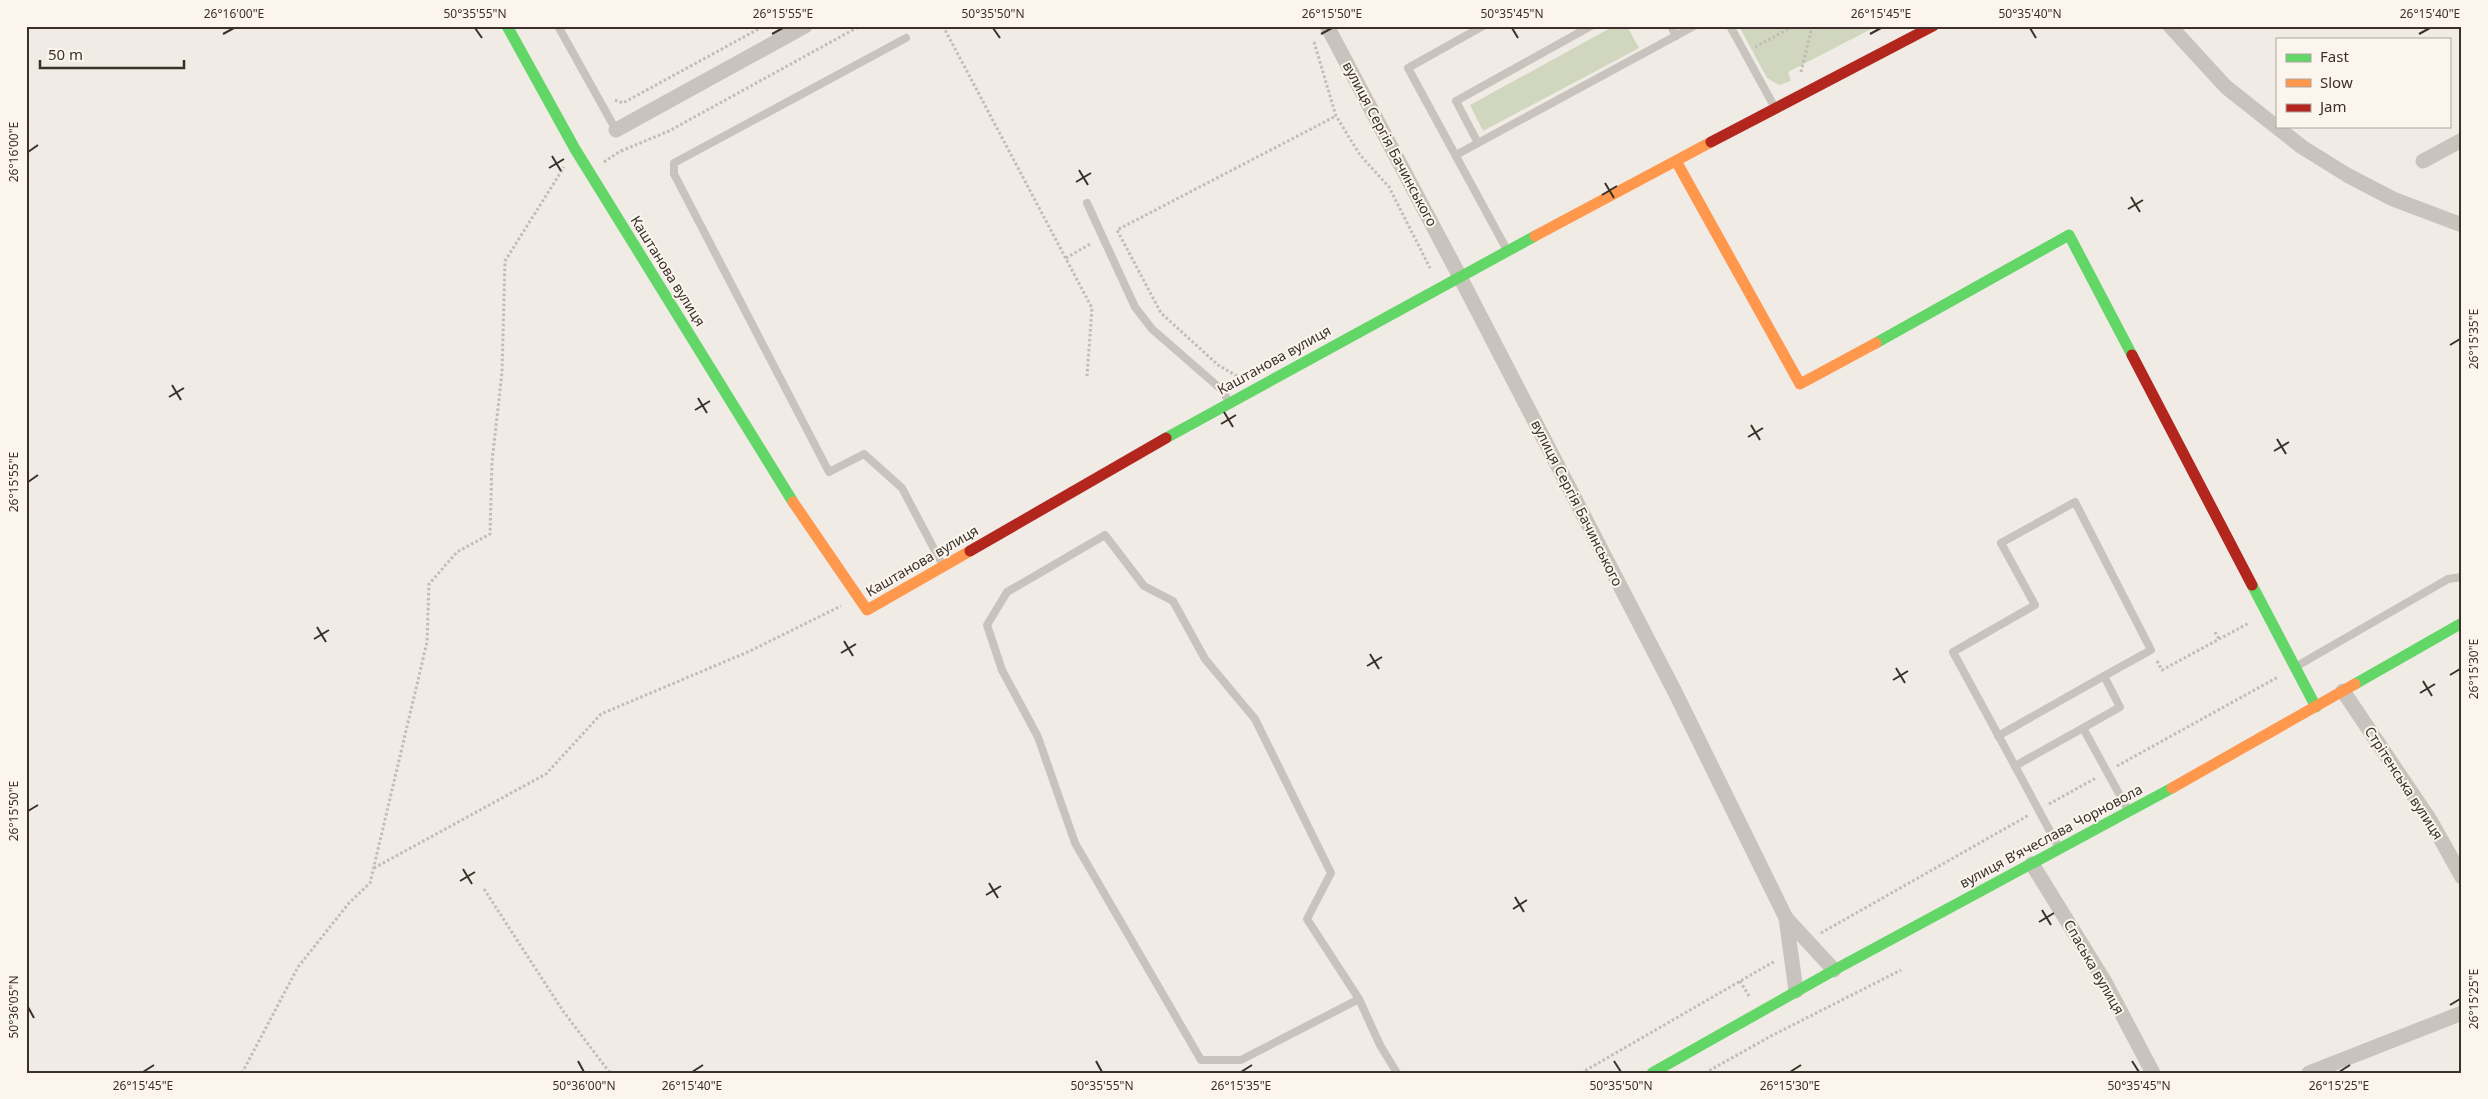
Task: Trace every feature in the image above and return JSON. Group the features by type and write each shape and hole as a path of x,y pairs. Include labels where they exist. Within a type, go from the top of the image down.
{"street":[{"name":"Каштанова вулиця","path":"506,26 575,149 807,525 867,610 1229,402 1676,160 1933,26"},
{"path":"616,130 805,26"},
{"name":"вулиця Сергія Бачинського","path":"1327,26 1460,277 1670,684 1786,918 1796,991"},
{"path":"2170,26 2226,87 2276,126"},
{"path":"2278,128 2302,147 2393,199 2462,226"},
{"path":"2423,161 2462,140"},
{"path":"1676,160 1800,384 1940,309 2069,235 2316,707"},
{"name":"вулиця Вʼячеслава Чорновола","path":"1652,1073 1834,970 2129,812 2462,622"},
{"name":"Стрітенська вулиця","path":"2343,691 2430,820 2462,877"},
{"name":"Спаська вулиця","path":"2032,864 2106,982 2153,1073"},
{"path":"1786,918 1834,970"},
{"path":"2309,1073 2462,1012"}],"lane":[{"path":"558,26 616,130"},
{"path":"1483,26 1408,68 1507,251"},
{"path":"1478,143 1456,101 1591,26"},
{"path":"1671,26 1676,36"},
{"path":"1456,155 1694,26"},
{"path":"1730,26 1774,108"},
{"path":"906,38 674,162 674,174 829,472 864,454 902,488 944,566"},
{"path":"1087,203 1135,307 1152,329 1222,390 1229,402"},
{"path":"1998,736 2151,650 2075,502 2001,542 2035,605 1953,652 1998,736 2015,766 2038,810 2060,849"},
{"path":"1358,998 1241,1060 1201,1060 1076,844 1038,736 1002,670 987,625 1007,592 1105,535 1144,586 1173,601 1205,658 1255,719 1331,873 1307,919 1358,998 1380,1045 1397,1073"},
{"path":"2296,667 2448,579 2462,577"},
{"path":"2015,766 2120,707 2104,676"},
{"path":"2083,728 2129,812"}],"path":[{"path":"605,97 623,103 764,26"},
{"path":"621,151 670,131 860,26"},
{"path":"944,26 1092,308 1087,376"},
{"path":"1744,53 1794,26"},
{"path":"1804,93 1798,81 1812,26"},
{"path":"1314,39 1336,116 1360,155 1389,188 1430,268 1422,272"},
{"path":"1245,371 1236,376 1218,366 1161,313 1117,230 1336,116"},
{"path":"242,1073 298,967 349,904 370,883 427,642 429,584 457,552 490,534 492,462 502,372 505,261 575,149"},
{"path":"374,869 546,774 601,714 750,651 836,608 860,600"},
{"path":"2151,650 2162,670 2268,614"},
{"path":"2215,632 2219,639"},
{"path":"1820,934 2296,667"},
{"path":"484,889 563,1011 610,1073"},
{"path":"1581,1073 1791,952"},
{"path":"1705,1073 1772,1036 1901,970"},
{"path":"1740,981 1752,1003"}],"green space":[{"path":"1614,26 1627,26 1639,48 1483,131 1470,105"},
{"path":"1739,26 1877,26 1788,72 1791,81 1779,85 1767,78"}],"traffic: fast":[{"path":"507,26 575,149 793,502"},
{"path":"1876,343 2069,235 2132,355"},
{"path":"1166,438 1535,236"},
{"path":"2252,585 2316,707"},
{"path":"2355,684 2462,623"},
{"path":"1652,1073 1838,968 2172,788"}],"traffic: slow":[{"path":"1535,236 1711,142"},
{"path":"1676,161 1800,384 1876,343"},
{"path":"793,502 867,610 970,551"},
{"path":"2172,788 2355,684"}],"traffic: jam":[{"path":"1711,142 1933,26"},
{"path":"2132,355 2252,585"},
{"path":"970,551 1166,438"}]}
